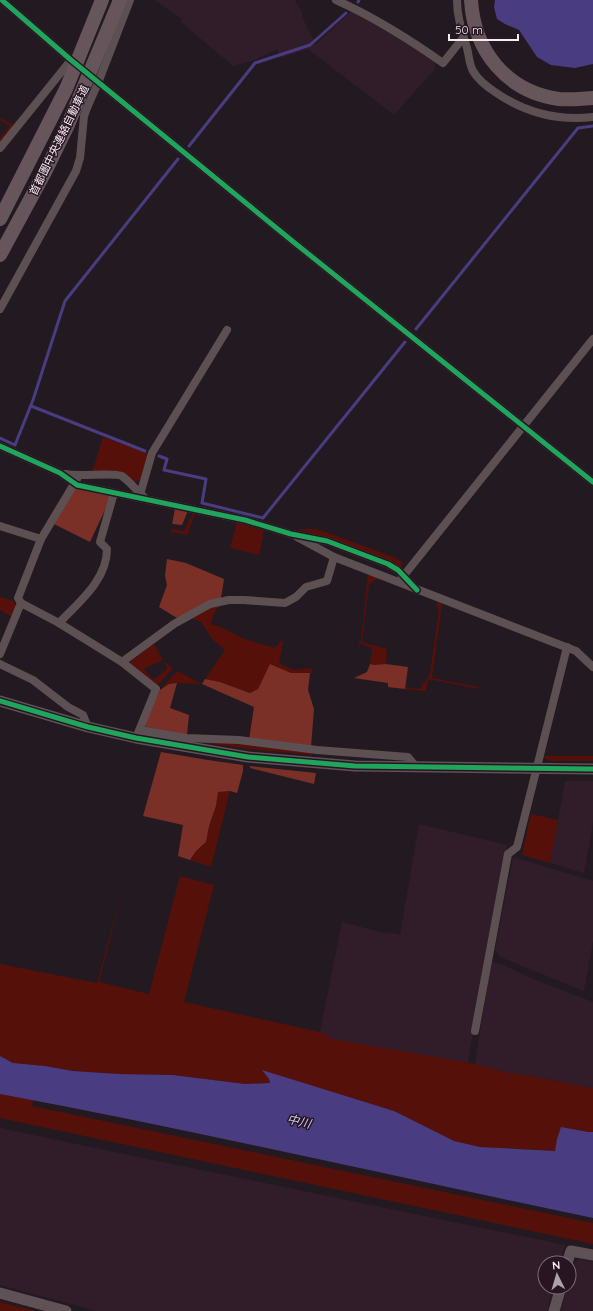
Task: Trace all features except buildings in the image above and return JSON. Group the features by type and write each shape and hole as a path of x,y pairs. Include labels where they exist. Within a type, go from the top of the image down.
{"highway":[{"name":"首都圏中央連絡自動車道","path":"0,219 66,90 102,0"},
{"name":"首都圏中央連絡自動車道","path":"0,256 45,172 67,127 120,0"},
{"path":"471,0 472,14 480,40 515,73 538,85 564,92 575,92 593,88"},
{"path":"479,0 489,50 496,66 506,76 531,91 559,99 576,100 593,98"}],"street":[{"path":"2,0 98,83 593,482"},
{"path":"0,309 76,171 80,158 84,116 130,0"},
{"path":"336,0 358,10 422,48 443,63 463,38"},
{"path":"457,0 457,11 463,38 473,70 485,85 522,108 535,112 568,118 593,117"},
{"path":"0,148 71,60"},
{"path":"139,495 152,453 227,330"},
{"path":"398,583 593,339"},
{"path":"0,446 76,480 114,493 139,495 162,502 245,520 291,534 327,541 388,564 398,570 417,590"},
{"path":"76,480 120,475 135,487 139,495"},
{"path":"76,480 41,539 18,598 21,603 59,623 122,662 156,689 138,734"},
{"path":"59,623 95,584 102,571 107,556 107,549 100,542 114,493"},
{"path":"0,526 41,539"},
{"path":"291,534 334,557 567,647 576,651 593,666"},
{"path":"122,662 174,624 210,604 229,600 285,604 296,597 306,587 328,581 334,557"},
{"path":"0,654 21,603"},
{"path":"475,1031 508,854 517,847 567,647"},
{"path":"0,664 33,680 68,707 83,715 88,727"},
{"path":"0,701 88,727 138,734 239,740 317,750 408,757 417,768"},
{"path":"138,734 215,752 271,760 355,766 417,768 593,770"},
{"path":"569,1255 570,1251 593,1255"},
{"path":"0,1293 66,1311"},
{"path":"554,1311 559,1295"}],"shaded area":[{"path":"154,0 295,0 316,44 353,10 387,29 435,61 435,69 394,115 308,49 280,58 277,49 255,60 233,66 181,22 182,19"},
{"path":"0,118 14,125 0,143 0,138 10,126 0,120"},
{"path":"103,437 148,453 140,480 135,482 120,471 92,473"},
{"path":"79,488 108,493 111,497 90,542 54,524 75,489"},
{"path":"175,509 186,511 187,513 182,525 172,524"},
{"path":"193,513 195,514 187,535 171,532 171,529 184,531"},
{"path":"237,522 264,531 259,555 230,548"},
{"path":"296,529 315,529 326,532 396,558 404,564 400,567 331,539"},
{"path":"167,559 186,563 224,579 221,598 177,618 159,607 167,585 165,576"},
{"path":"368,574 378,578 369,584 362,642 387,649 386,664 370,664 372,648 359,643 359,641 361,641"},
{"path":"0,597 14,601 16,609 12,617 0,610"},
{"path":"437,601 442,603 432,678 479,687 479,689 428,679 426,691 405,689 406,687 420,689 430,674 439,609 437,607"},
{"path":"221,604 214,613 211,624 223,628 244,639 275,648 281,641 283,641 279,663 293,670 312,668 312,673 291,673 270,665 258,689 250,693 220,682 205,679 225,650 213,640 201,622 192,618"},
{"path":"154,644 163,660 144,669 153,680 167,669 165,662 173,668 157,686 130,665 130,662"},
{"path":"270,664 291,673 310,673 308,690 314,709 311,747 249,740 254,707 202,684 205,679 220,682 250,693 258,689"},
{"path":"370,664 386,664 408,667 405,689 388,687 388,683 354,678 367,672"},
{"path":"177,671 202,684 169,684 160,690"},
{"path":"177,683 170,708 189,715 187,735 146,727 145,723 160,690 169,684"},
{"path":"207,740 313,751 312,755 248,749 206,743"},
{"path":"161,752 243,765 243,771 237,793 230,791 218,792 216,806 209,826 206,842 196,851 190,860 178,856 183,825 143,816"},
{"path":"543,756 593,756 593,761 551,761"},
{"path":"250,766 316,773 314,784 250,768"},
{"path":"565,781 593,781 593,822 584,873 550,863"},
{"path":"230,791 211,867 190,860 196,851 206,842 209,826 216,806 218,792"},
{"path":"531,814 558,820 550,863 522,855"},
{"path":"419,824 507,845 485,958 468,1063 333,1039 320,1032 342,922 388,934 389,932 400,935"},
{"path":"513,857 593,881 593,941 584,991 500,957 495,950"},
{"path":"180,876 214,885 184,1002 320,1032 333,1039 475,1064 513,1074 520,1074 593,1088 593,1132 557,1139 556,1151 480,1147 454,1141 394,1111 263,1071 270,1083 245,1084 173,1075 73,1071 45,1066 13,1063 0,1056 0,964 97,983 126,877 99,982 149,994"},
{"path":"491,962 504,965 533,979 593,1002 593,1088 520,1074 513,1074 475,1064"},
{"path":"0,1094 33,1100 32,1106 593,1223 593,1244 0,1118"},
{"path":"0,1128 565,1245 562,1255 537,1255 537,1295 551,1295 547,1311 97,1311 0,1285"},
{"path":"580,1259 593,1262 593,1311 561,1311 565,1295 577,1295 577,1261"},
{"path":"0,1302 35,1311 0,1311"}],"water":[{"path":"495,0 593,0 593,64 575,68 551,65 537,57 519,30 497,19 494,7"},
{"name":"中川","path":"0,1056 13,1063 45,1066 73,1071 173,1075 245,1084 270,1083 269,1079 262,1070 394,1111 454,1141 480,1147 555,1151 561,1127 593,1132 593,1218 223,1139 0,1094"}],"waterway":[{"path":"189,146 255,63 310,45 346,13"},
{"path":"416,329 578,128 593,126"},
{"path":"0,438 15,445 33,400 65,301 178,159"},
{"path":"159,456 167,459 164,470 206,479 202,503 263,518 405,342"},
{"path":"31,406 145,451"}],"cycle path":[{"path":"2,0 71,60 296,244 593,482"},
{"path":"0,446 60,473 77,485 245,520 291,534 327,541 388,564 398,570 417,590"},
{"path":"0,701 88,727 136,738 248,757 355,766 593,769"}]}
